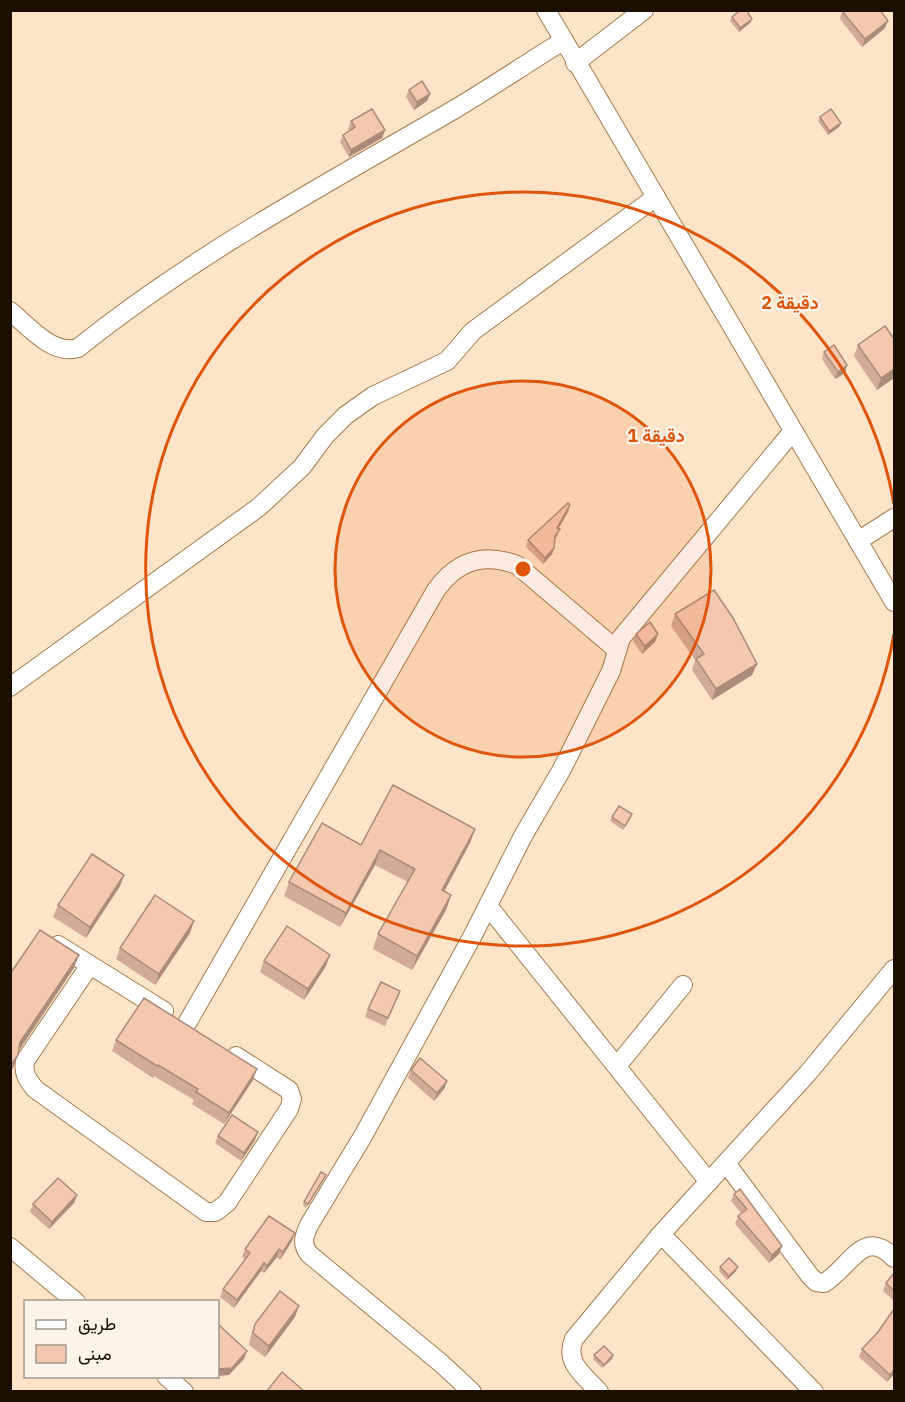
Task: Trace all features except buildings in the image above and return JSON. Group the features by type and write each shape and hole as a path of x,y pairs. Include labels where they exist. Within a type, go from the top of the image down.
{"street":[{"path":"546,10 575,63 893,597"},
{"path":"575,63 644,10"},
{"path":"10,311 51,344 63,349 78,348 188,268 278,210 458,107 563,41"},
{"path":"10,687 259,507 302,467 325,436 346,415 373,396 447,361 473,331 656,197"},
{"path":"472,1392 309,1254 304,1246 304,1238 309,1225 363,1136 488,906 523,836 567,759 610,671 621,638 793,431"},
{"path":"858,541 894,518"},
{"path":"44,936 191,1028 436,590 447,575 464,564 486,558 500,558 517,565 616,650"},
{"path":"488,906 710,1182"},
{"path":"90,965 25,1061 23,1070 26,1079 35,1089 206,1212 215,1212 227,1203 289,1109 292,1099 289,1090 226,1050"},
{"path":"599,1392 571,1360 569,1350 574,1339 661,1234 808,1073 894,969"},
{"path":"617,1066 683,985"},
{"path":"726,1163 816,1282 824,1283 834,1277 864,1247 880,1246 894,1258"},
{"path":"661,1234 814,1392"},
{"path":"10,1247 74,1300"},
{"path":"167,1378 184,1392"}]}
